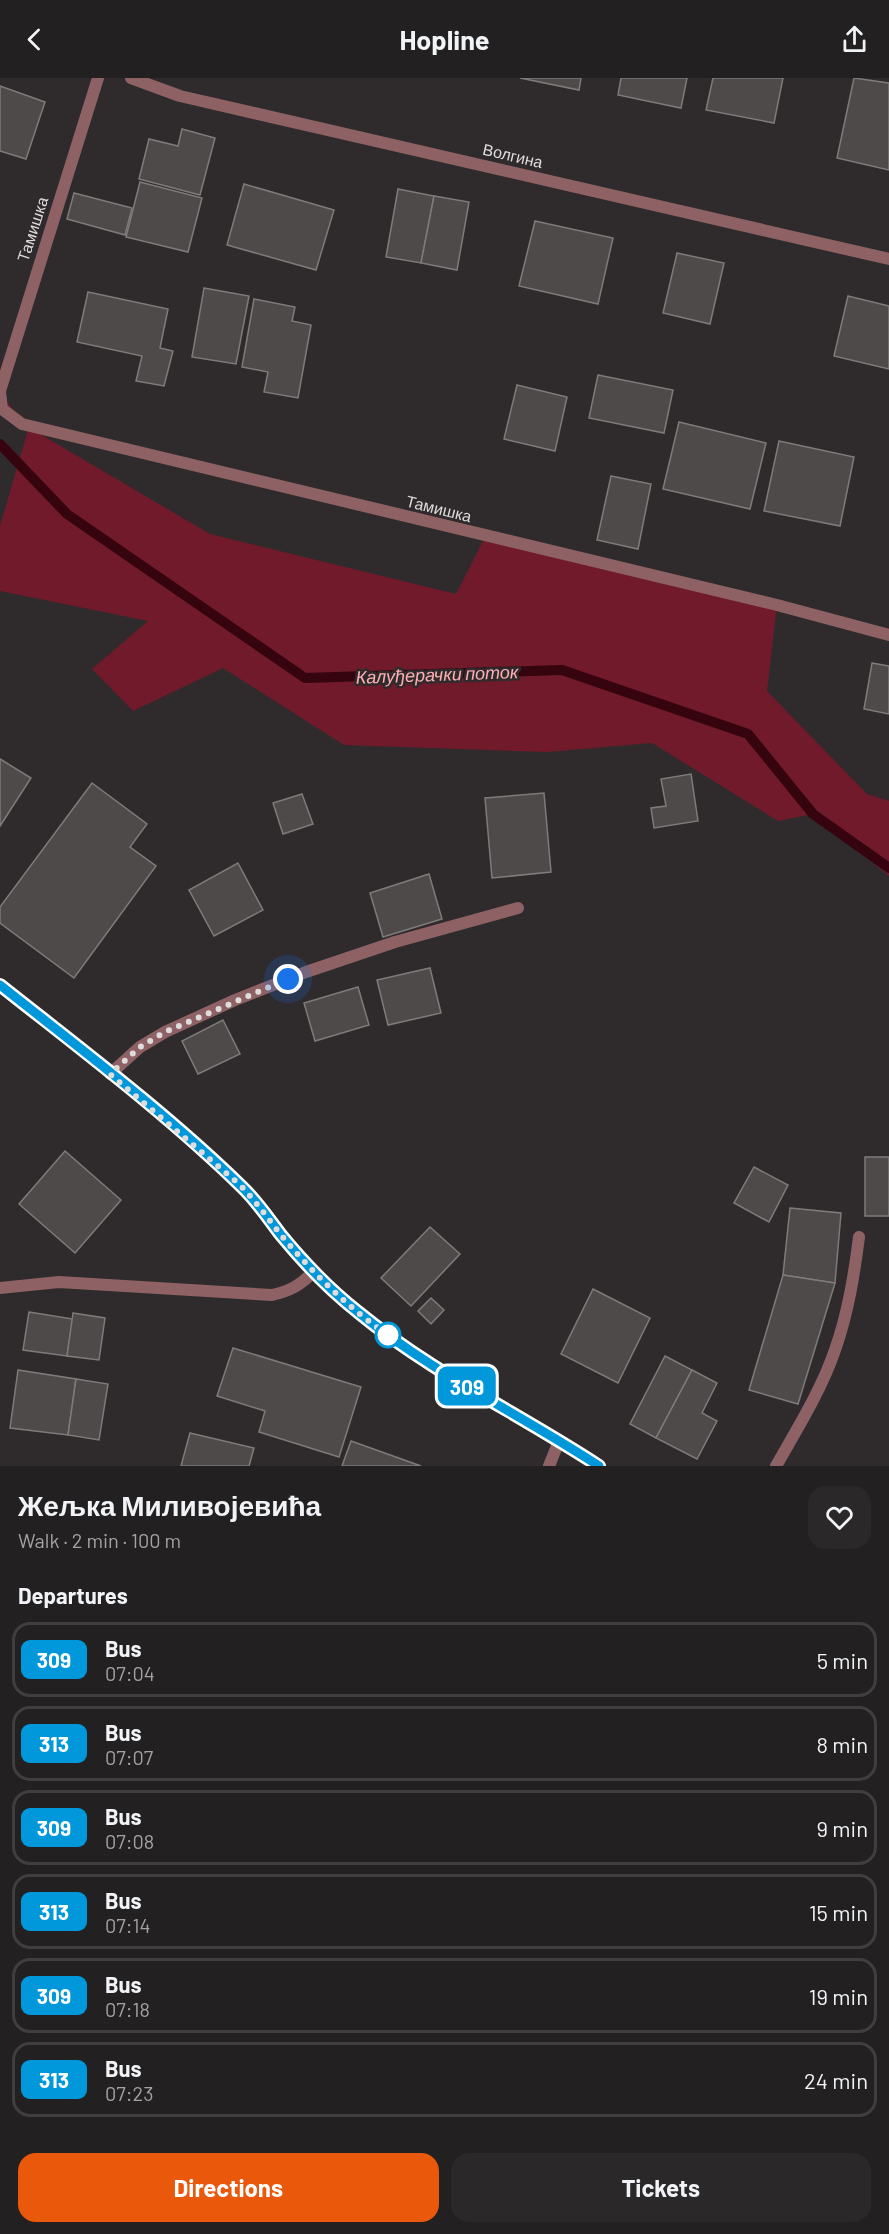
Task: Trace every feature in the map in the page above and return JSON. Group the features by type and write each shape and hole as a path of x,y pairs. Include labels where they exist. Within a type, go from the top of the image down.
{"street":[{"name":"Тамишка","path":"98,78 0,391 2,409 22,424 777,605 889,635"},
{"name":"Волгина","path":"131,78 180,96 889,259"},
{"path":"110,1074 140,1047 165,1032 235,1000 306,972 395,942 518,908"},
{"path":"0,986 152,1108 239,1184 258,1203 313,1272 357,1312 444,1372 599,1466"},
{"path":"776,1466 808,1409 835,1352 851,1294 859,1237"},
{"path":"0,1288 58,1282 272,1295 287,1292 302,1283 313,1272"},
{"path":"549,1466 559,1441"}],"shaded area":[{"path":"0,391 23,424 210,534 456,594 485,537 777,605 767,691 867,794 889,801 889,876 813,814 778,821 652,743 547,752 344,745 223,668 133,711 92,669 148,621 0,591 0,526 28,430 0,414"}],"building":[{"path":"520,78 581,78 579,90"},
{"path":"621,78 687,78 681,108 618,95"},
{"path":"713,78 783,78 774,123 706,110"},
{"path":"854,78 889,83 889,170 837,158"},
{"path":"0,86 45,102 26,159 0,151"},
{"path":"182,129 215,138 200,195 139,179 149,139 178,146"},
{"path":"140,182 202,198 188,252 126,237"},
{"path":"244,184 334,210 316,270 227,245"},
{"path":"398,189 434,196 421,263 386,257"},
{"path":"74,193 132,208 125,235 67,219"},
{"path":"434,196 469,202 457,270 421,263"},
{"path":"535,221 613,238 598,304 519,286"},
{"path":"677,253 724,263 710,324 663,313"},
{"path":"204,288 249,296 236,364 192,357"},
{"path":"88,292 168,309 160,348 173,351 164,386 136,381 142,356 77,342"},
{"path":"848,296 889,306 889,369 834,356"},
{"path":"254,299 295,307 292,321 311,325 298,398 264,392 268,372 242,367"},
{"path":"598,375 673,390 664,433 589,418"},
{"path":"517,385 567,397 555,451 504,439"},
{"path":"679,422 766,443 750,509 663,489"},
{"path":"779,441 854,457 840,526 764,511"},
{"path":"611,476 651,484 638,549 597,540"},
{"path":"872,663 889,666 889,714 864,709"},
{"path":"0,759 31,778 0,826"},
{"path":"691,774 698,821 654,828 651,808 666,806 661,779"},
{"path":"92,783 147,824 130,847 156,866 74,978 0,923 0,907"},
{"path":"544,793 551,872 492,878 485,798"},
{"path":"302,794 313,824 283,834 273,803"},
{"path":"238,863 263,910 214,936 189,890"},
{"path":"429,874 442,919 383,937 370,893"},
{"path":"430,968 441,1013 388,1025 377,980"},
{"path":"358,987 369,1025 315,1041 304,1003"},
{"path":"223,1020 240,1054 198,1074 182,1041"},
{"path":"65,1151 121,1200 75,1253 19,1204"},
{"path":"865,1157 889,1157 889,1216 865,1216"},
{"path":"754,1167 788,1185 769,1222 734,1203"},
{"path":"790,1208 841,1213 835,1283 783,1275"},
{"path":"430,1227 460,1254 411,1306 381,1278"},
{"path":"783,1275 835,1283 798,1404 749,1390"},
{"path":"593,1289 650,1318 618,1383 561,1354"},
{"path":"431,1298 444,1310 431,1324 418,1311"},
{"path":"29,1312 73,1319 67,1356 23,1350"},
{"path":"73,1313 105,1318 99,1360 67,1356"},
{"path":"233,1348 361,1387 339,1457 259,1432 265,1411 217,1396"},
{"path":"665,1356 692,1370 656,1438 630,1424"},
{"path":"18,1370 76,1379 68,1435 10,1428"},
{"path":"692,1370 717,1383 702,1413 717,1421 697,1459 656,1438"},
{"path":"76,1379 108,1384 99,1440 68,1435"},
{"path":"190,1433 254,1448 249,1466 181,1466"},
{"path":"351,1441 421,1466 342,1466"}],"waterway":[{"name":"Калуђерачки поток","path":"0,444 67,514 305,678 562,670 748,734 813,814 889,868"}],"bus line":[{"name":"309","path":"0,985 144,1101 239,1184 258,1203 313,1272 357,1312 444,1372 599,1466"}],"route":[{"path":"288,979 165,1032 140,1047 110,1074 239,1184 258,1203 313,1272 357,1312 388,1335"}]}
